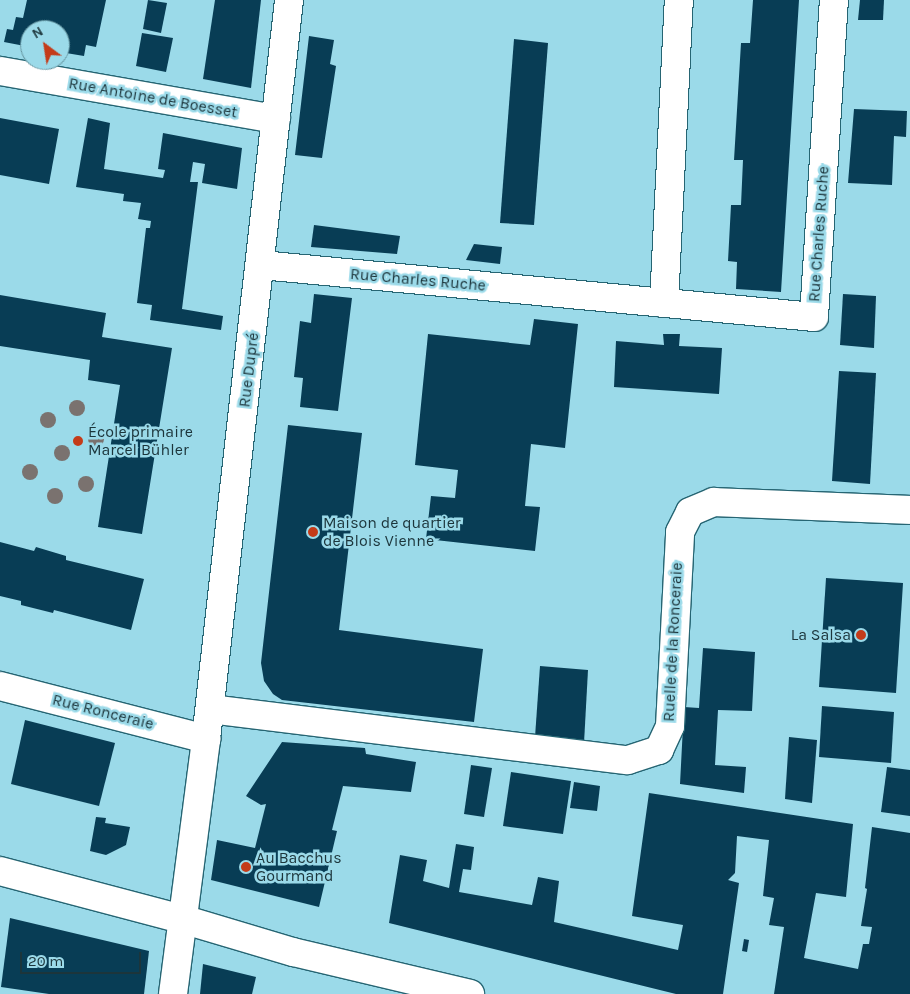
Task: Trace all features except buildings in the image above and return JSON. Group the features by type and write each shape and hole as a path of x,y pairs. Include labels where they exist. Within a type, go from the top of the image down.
{"street":[{"name":"Rue Dupré","path":"173,994 210,709 261,265 289,0"},
{"path":"664,303 678,0"},
{"name":"Rue Charles Ruche","path":"261,265 814,317 834,0"},
{"name":"Rue Antoine de Boesset","path":"0,71 276,119"},
{"name":"Ruelle de la Ronceraie","path":"210,709 628,760 659,750 670,726 680,532 690,512 714,502 910,510"},
{"name":"Rue Ronceraie","path":"0,686 206,739"},
{"path":"0,871 182,919 292,952 470,994"}],"place":[{"name":"École primaire Marcel Bühler","path":"78,441"},
{"name":"Maison de quartier de Blois Vienne","path":"313,532"},
{"name":"La Salsa","path":"861,635"},
{"name":"Au Bacchus Gourmand","path":"246,867"}]}
